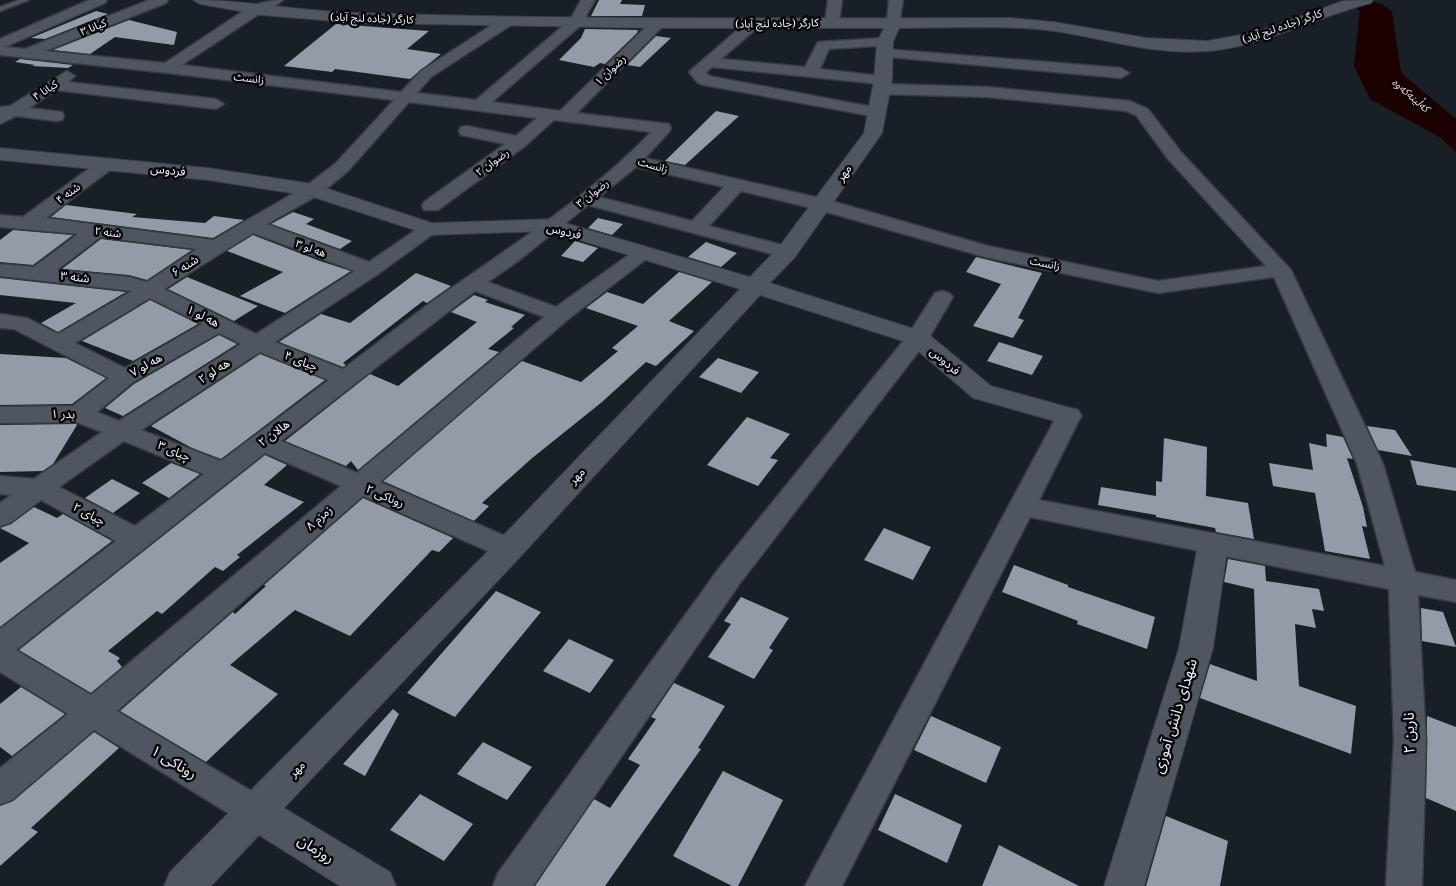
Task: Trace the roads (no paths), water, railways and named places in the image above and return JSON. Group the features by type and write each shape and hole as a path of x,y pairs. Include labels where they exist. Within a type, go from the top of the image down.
{"street":[{"path":"0,28 74,0"},
{"path":"0,44 100,0"},
{"name":"کیانا ۳","path":"0,66 161,0"},
{"name":"کارگر (جاده لنج آباد)","path":"200,0 258,10 358,18 506,22 832,23 890,29 1011,22 1066,28 1130,41 1188,47 1227,44 1264,34 1345,4 1366,0"},
{"path":"168,68 276,0"},
{"path":"484,101 576,22 588,0"},
{"path":"832,23 835,0"},
{"path":"313,190 342,167 404,96 426,74 506,22"},
{"name":"رضوان ۱","path":"557,116 658,23"},
{"path":"753,24 697,72 704,80 880,94"},
{"path":"812,72 823,45 890,29 994,62 1121,73"},
{"name":"مهر","path":"184,886 509,549 787,252 873,133 890,29"},
{"name":"زانست","path":"0,50 168,68 663,128 633,161 821,204 985,251 1158,287 1281,270"},
{"name":"کیانا ۴","path":"4,114 90,60"},
{"path":"709,62 812,72 880,94"},
{"path":"988,92 994,62"},
{"path":"1058,99 1060,68"},
{"path":"53,85 216,104"},
{"name":"نارین ۲","path":"880,94 988,92 1130,106 1142,112 1174,155 1281,270 1370,464 1403,580 1410,741 1404,886"},
{"path":"4,114 56,116"},
{"name":"رضوان ۲","path":"431,206 557,116"},
{"path":"467,131 519,142"},
{"name":"فردوس","path":"0,154 208,174 313,190 430,229 551,225 755,286 918,338 982,392 1069,416"},
{"name":"رضوان ۳","path":"551,225 633,161"},
{"name":"شنه ۴","path":"27,223 108,163"},
{"path":"696,228 736,186"},
{"name":"شنه ۶","path":"58,342 149,290 216,246 313,190"},
{"path":"586,199 787,252"},
{"name":"شنه ۲","path":"0,221 96,230 216,246"},
{"name":"هالان ۲","path":"0,646 262,442 472,282 511,257 551,225"},
{"name":"هه لو ۳","path":"252,226 371,270"},
{"name":"هه لو ۲","path":"0,516 123,430 371,270 430,229"},
{"path":"40,273 96,230"},
{"name":"زمزم ۸","path":"0,789 92,713 559,315 644,253"},
{"name":"شنه ۳","path":"0,270 129,283 149,290"},
{"path":"472,282 559,315"},
{"name":"هه لو ۱","path":"149,290 256,343"},
{"path":"512,886 730,575 918,338 942,297"},
{"path":"0,321 19,323 124,377"},
{"name":"هه لو ۷","path":"79,414 124,377 218,324"},
{"name":"چیای ۴","path":"256,343 346,378"},
{"name":"بدر ۱","path":"0,415 79,414 123,430"},
{"path":"823,886 1069,416"},
{"name":"چیای ۳","path":"123,430 224,472"},
{"name":"روناکی ۲","path":"262,442 509,549"},
{"path":"0,485 41,488"},
{"name":"چیای ۲","path":"41,488 138,540"},
{"path":"1021,506 1456,591"},
{"name":"شهدای دانش آموزی","path":"1124,886 1196,648 1213,544"},
{"path":"0,656 92,713"},
{"name":"روناکی ۱","path":"92,713 256,812"},
{"name":"روژمان","path":"256,812 376,886"}],"lane":[{"path":"0,9 26,0"}],"water":[{"path":"1380,3 1391,24 1403,80 1456,119 1456,152 1441,138 1370,99 1354,66 1360,7"}],"waterway":[{"name":"کەڵینەکەوە","path":"1358,0 1380,12 1388,76 1456,134"}]}
